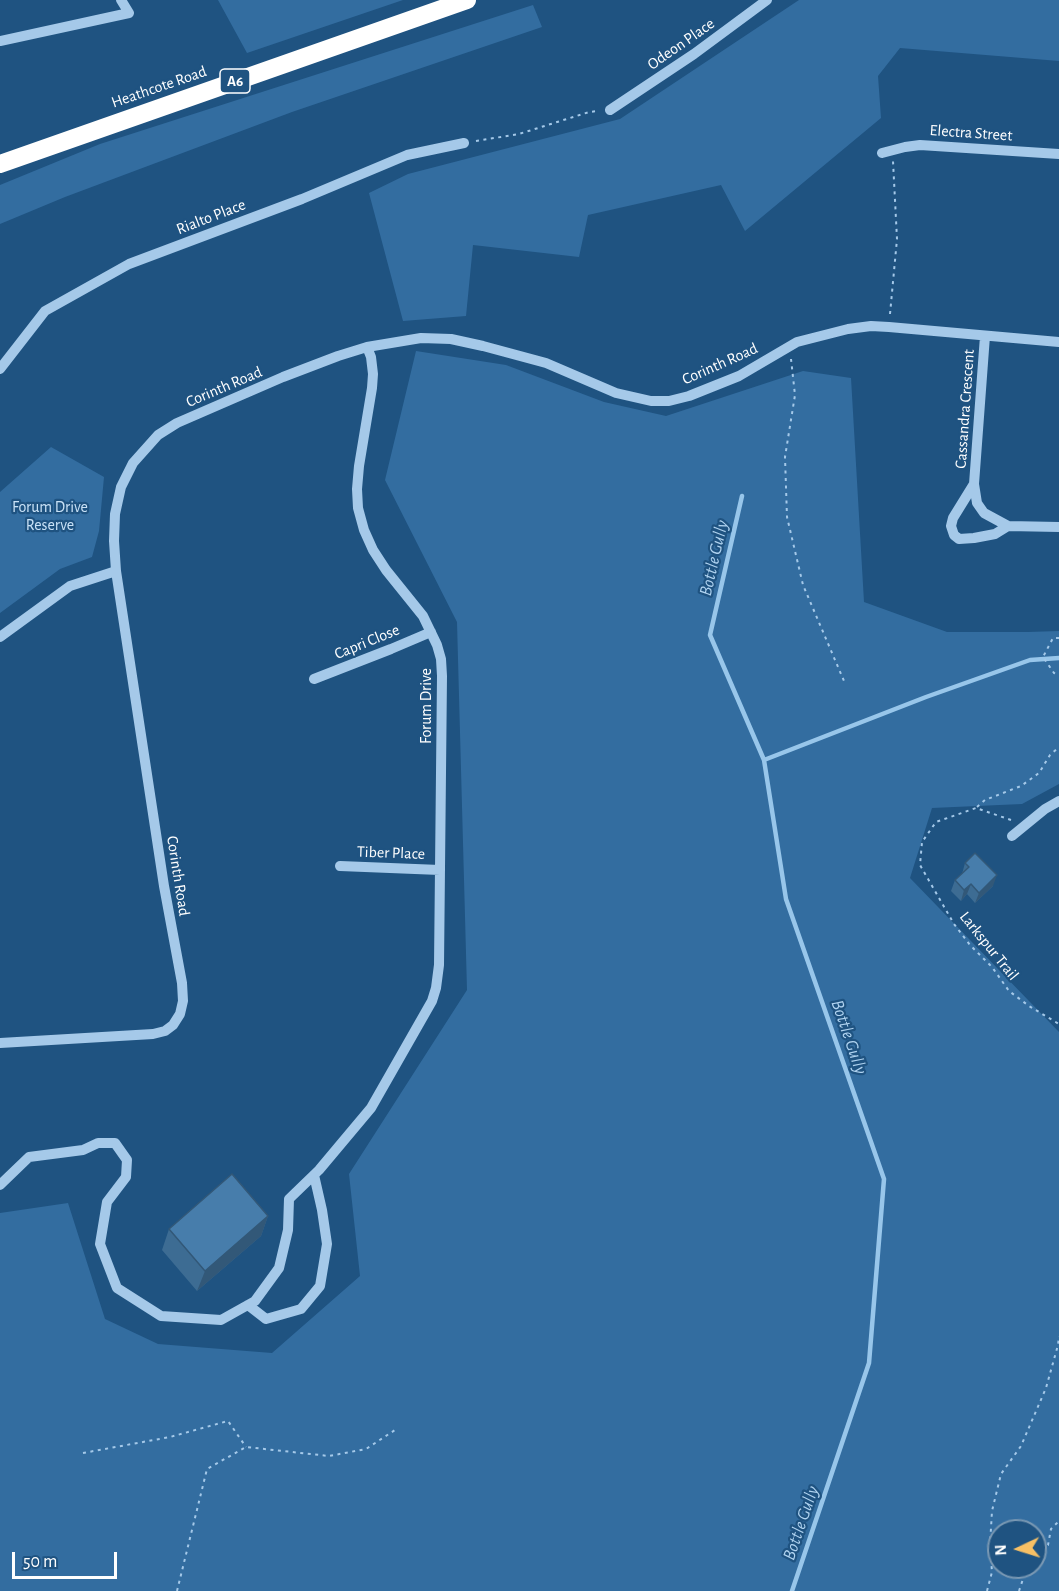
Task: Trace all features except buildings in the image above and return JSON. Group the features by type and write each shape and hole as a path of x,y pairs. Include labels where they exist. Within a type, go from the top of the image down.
{"highway":[{"name":"Heathcote Road","path":"0,164 467,0"}],"street":[{"path":"0,41 129,13 121,0"},
{"name":"Odeon Place","path":"610,110 694,54 767,0"},
{"name":"Rialto Place","path":"0,369 45,311 129,264 302,199 407,155 464,143"},
{"name":"Electra Street","path":"887,152 920,145 1059,154"},
{"name":"Corinth Road","path":"0,1043 153,1034 165,1031 173,1025 180,1014 183,1001 182,983 164,886 116,571 114,541 115,514 122,487 133,463 158,435 177,423 338,356 367,347 422,338 451,339 546,363 616,393 651,401 669,401 689,396 739,376 797,342 825,333 848,329 871,326 1059,342"},
{"name":"Cassandra Crescent","path":"985,336 975,484 978,503 984,513 1008,526 1059,527"},
{"name":"Forum Drive","path":"3,1183 29,1157 83,1150 98,1143 116,1143 127,1160 126,1177 107,1202 100,1244 117,1288 161,1316 221,1320 255,1301 279,1268 288,1230 289,1199 314,1175 371,1108 424,1016 439,977 442,676 437,645 423,616 373,550 358,508 359,466 373,374 367,347"},
{"name":"Cassandra Crescent","path":"975,484 953,518 951,526 954,535 959,539 974,538 995,534 1008,526"},
{"path":"0,637 70,586 116,571"},
{"name":"Capri Close","path":"314,679 431,632"},
{"path":"1012,836 1045,809 1059,801"},
{"name":"Tiber Place","path":"340,866 440,870"},
{"path":"248,1305 266,1319 301,1309 320,1286 327,1244 314,1175"}],"path":[{"path":"464,143 519,134 589,112 610,110"},
{"path":"887,152 897,239 890,314"},
{"path":"789,346 795,395 785,457 787,517 803,585 844,681"},
{"path":"1059,638 1053,638 1043,657 1054,673 1059,675"},
{"name":"Larkspur Trail","path":"1059,747 1050,754 1039,773 1021,786 985,800 976,808 936,822 922,842 920,865 954,924 1010,991 1029,1006 1059,1024"},
{"path":"976,808 1027,824"},
{"path":"987,1591 992,1572 990,1545 992,1511 1001,1474 1021,1446 1046,1388 1059,1336"},
{"path":"83,1453 170,1437 228,1421 246,1447"},
{"path":"177,1591 207,1469 246,1447 329,1456 366,1449 394,1430"},
{"path":"1047,1546 1051,1528 1059,1521"}],"green space":[{"path":"218,0 403,0 247,53"},
{"path":"799,0 1059,0 1059,61 900,48 878,76 881,118 745,231 721,185 588,215 579,257 473,245 466,316 403,321 369,193 408,174 620,119"},
{"path":"533,5 542,27 292,112 65,197 0,224 0,185 100,144"},
{"path":"416,351 506,365 604,402 666,416 803,371 851,378 864,602 947,632 1059,631 1059,784 1022,804 932,808 910,878 1059,1032 1059,1591 0,1591 0,1213 68,1203 105,1319 158,1344 272,1353 360,1276 349,1174 467,990 457,622 385,480"},
{"name":"Forum Drive Reserve","path":"51,447 104,477 99,531 92,557 60,569 0,613 0,492"}],"waterway":[{"name":"Bottle Gully","path":"742,496 710,635 764,760 786,899 884,1179 869,1363 792,1591"},
{"path":"764,760 926,697 1030,660 1059,658"}]}
